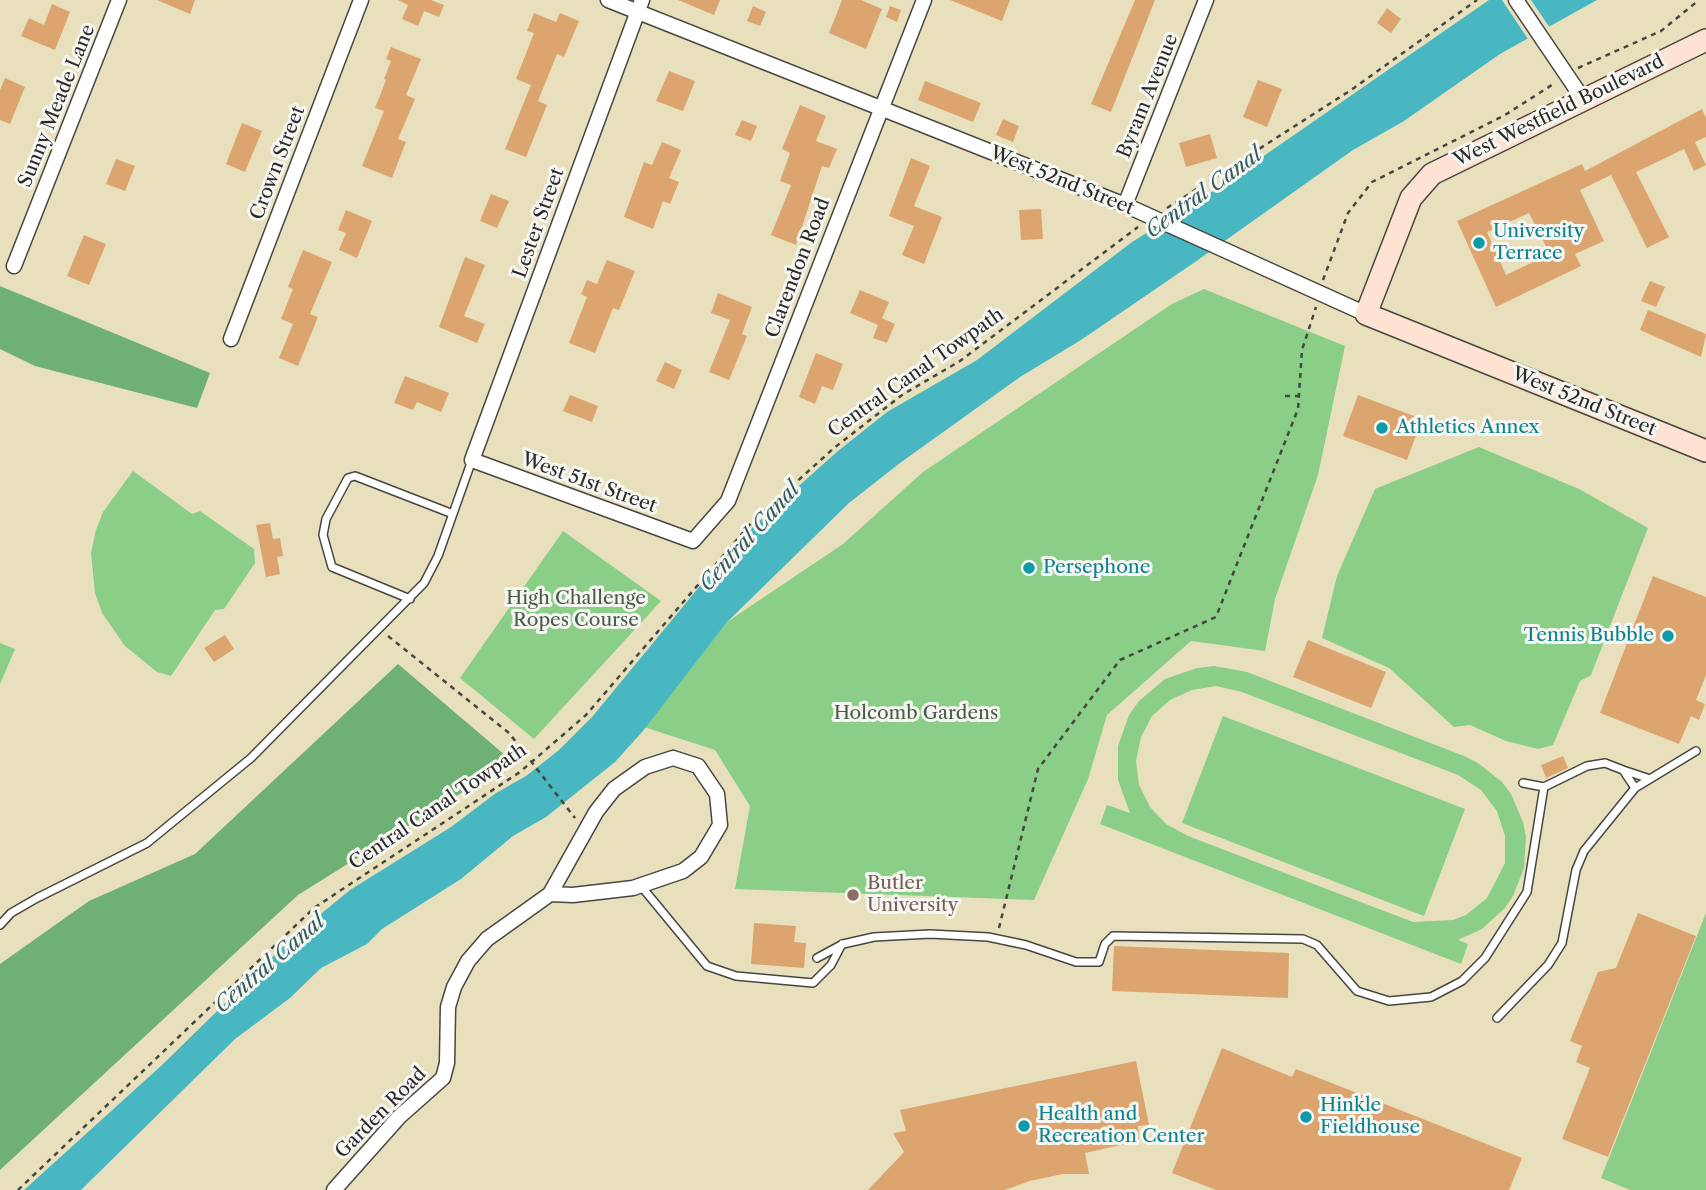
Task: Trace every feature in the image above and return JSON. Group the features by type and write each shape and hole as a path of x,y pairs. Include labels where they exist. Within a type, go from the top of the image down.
{"street":[{"name":"Sunny Meade Lane","path":"14,266 120,0"},
{"name":"Crown Street","path":"231,339 360,0"},
{"name":"West 52nd Street","path":"608,0 640,6 881,109 1125,205 1366,314 1706,451"},
{"name":"Clarendon Road","path":"693,541 728,501 924,0"},
{"name":"Byram Avenue","path":"1125,205 1206,0"},
{"path":"1516,0 1583,99"},
{"name":"Lester Street","path":"472,460 640,6"},
{"name":"West Westfield Boulevard","path":"1366,314 1416,189 1432,174 1706,40"},
{"name":"West 51st Street","path":"472,460 693,541"},
{"name":"Garden Road","path":"334,1190 398,1117 441,1080 447,1063 448,1007 454,987 468,961 487,939 550,894 600,806 614,789 638,770 659,761 686,760 698,766 712,783 720,806 720,825 710,845 696,862 683,872 641,886 596,893 550,894"}],"lane":[{"path":"0,925 11,913 37,898 147,843 251,758 424,583 472,460"},
{"path":"410,599 331,567 323,535 326,519 348,478 355,476 453,514"},
{"path":"1497,1018 1548,965 1562,943 1576,870 1584,851 1635,788 1696,751"},
{"path":"1523,783 1544,788 1587,765 1605,763 1650,779"},
{"path":"1623,769 1635,788"},
{"path":"817,958 843,944 874,937 930,934 996,939 1026,945 1076,962 1099,962 1105,944 1114,936 1303,939 1317,945 1357,991 1389,1001 1431,997 1462,981 1485,958 1527,892 1544,788"},
{"path":"641,886 707,966 736,976 813,983 831,965 843,944"}],"path":[{"name":"Central Canal Towpath","path":"18,1190 314,908 533,761 586,715 753,521 834,448 902,395 960,361 1155,219 1329,104 1477,0"},
{"path":"1584,64 1661,32 1699,0"},
{"path":"996,939 1035,772 1120,660 1215,620 1298,410 1302,349 1316,307"},
{"path":"1285,396 1300,396"},
{"path":"380,629 509,733 569,810"}],"green space":[{"path":"0,286 210,373 197,408 35,366 0,349"},
{"name":"Holcomb Gardens","path":"1204,289 1345,346 1318,475 1275,599 1265,651 1191,641 1107,715 1088,779 1034,900 735,889 750,806 715,750 644,727 727,622 843,544 923,472 1172,304"},
{"path":"1479,447 1579,489 1648,528 1591,675 1580,681 1553,745 1538,749 1506,741 1470,725 1454,727 1389,668 1322,638 1337,576 1375,489"},
{"path":"133,471 192,514 200,511 254,549 255,563 224,609 215,610 171,676 157,672 125,646 102,613 95,593 91,553 96,530 103,512"},
{"name":"High Challenge Ropes Course","path":"563,531 661,601 534,739 460,678"},
{"path":"0,643 15,649 0,684"},
{"path":"398,664 512,761 298,895 0,1170 0,964 89,901 195,854"},
{"path":"1214,666 1247,672 1464,756 1478,763 1502,782 1511,794 1523,822 1526,837 1524,868 1505,908 1482,929 1458,940 1468,944 1461,964 1100,824 1107,805 1130,813 1118,780 1118,746 1129,715 1139,701 1165,679 1197,668","holes":["1216,686 1242,692 1458,775 1481,790 1497,811 1505,836 1505,863 1487,898 1466,915 1453,920 1413,922 1188,836 1166,824 1150,807 1139,785 1136,761 1141,737 1152,716 1170,700 1192,690"]},
{"path":"1223,716 1465,809 1424,916 1182,823"},
{"path":"1706,913 1706,1190 1630,1190 1601,1178"}],"water":[{"name":"Central Canal","path":"1489,0 1597,0 1500,54 1404,121 1353,150 1081,340 1020,377 900,463 849,503 727,622 642,732 615,762 546,817 513,836 461,879 382,929 367,944 321,968 290,998 235,1039 81,1190 24,1190 162,1065 295,935 350,890 451,827 559,750 592,717 723,558 756,524 838,451 887,412 977,360 1132,242 1203,198"}],"pier":[{"path":"1502,0 1531,0 1552,31 1530,42"}],"building":[{"path":"157,0 195,0 190,14"},
{"path":"398,0 431,0 444,5 439,17 424,11 418,26 402,19 408,5"},
{"path":"678,0 720,0 714,15"},
{"path":"842,0 861,0 882,9 866,49 829,33"},
{"path":"950,0 1010,0 1002,21"},
{"path":"1135,0 1155,0 1111,112 1091,104"},
{"path":"52,4 70,12 55,50 21,36 29,18 44,25"},
{"path":"753,6 766,12 760,26 747,21"},
{"path":"890,6 901,10 897,22 886,17"},
{"path":"1387,8 1401,19 1391,33 1377,23"},
{"path":"534,13 556,22 560,13 579,21 564,57 557,54 538,101 547,105 526,157 505,149 531,85 516,79 534,33 527,31"},
{"path":"391,47 421,59 406,95 415,99 398,139 406,142 392,178 362,166 384,111 375,108 391,61 386,59"},
{"path":"669,71 695,81 683,111 656,101"},
{"path":"5,78 25,87 10,124 0,120 0,90"},
{"path":"1258,80 1282,89 1267,127 1243,117"},
{"path":"925,81 981,103 973,122 918,100"},
{"path":"800,105 826,116 816,141 837,149 829,168 822,166 796,245 771,235 791,185 780,181 790,153 782,149"},
{"path":"1702,109 1706,118 1706,137 1695,142 1706,165 1694,171 1684,149 1636,172 1669,237 1647,248 1611,175 1580,190 1604,241 1575,254 1581,266 1496,307 1457,221 1582,164 1585,171","holes":["1529,213 1550,254 1506,275 1487,232"]},
{"path":"1003,119 1019,126 1013,142 996,135"},
{"path":"742,120 757,126 751,141 735,135"},
{"path":"242,123 262,131 245,172 226,164"},
{"path":"1210,134 1217,158 1186,167 1179,143"},
{"path":"662,142 681,150 669,178 679,182 670,204 663,201 653,229 624,217 644,162 652,165"},
{"path":"911,158 930,166 914,206 942,217 924,264 902,255 914,226 889,216"},
{"path":"116,159 135,166 125,191 106,184"},
{"path":"491,194 509,201 497,228 480,221"},
{"path":"1041,209 1043,239 1021,240 1019,210"},
{"path":"346,210 372,221 357,258 339,250 346,233 338,230"},
{"path":"84,235 106,244 89,285 67,276"},
{"path":"303,250 332,262 310,314 318,317 298,366 279,358 293,324 281,319 293,289 288,287"},
{"path":"465,257 485,265 464,316 485,324 477,343 439,327"},
{"path":"607,260 635,271 619,310 613,308 595,353 569,343 587,297 581,294 587,280 597,284"},
{"path":"1650,281 1665,287 1656,307 1641,301"},
{"path":"860,290 889,302 882,318 895,324 887,343 873,338 878,325 850,313"},
{"path":"718,293 752,307 742,334 747,336 729,380 709,372 730,320 711,313"},
{"path":"1648,310 1706,334 1701,357 1640,330"},
{"path":"816,353 843,364 833,390 822,386 815,404 799,397"},
{"path":"665,362 682,370 674,389 656,381"},
{"path":"405,376 449,393 441,412 417,402 413,410 394,403"},
{"path":"570,395 598,406 592,422 563,411"},
{"name":"Athletics Annex","path":"1358,395 1422,419 1407,460 1343,436"},
{"path":"270,523 273,539 280,538 283,556 277,557 280,574 266,577 256,525"},
{"name":"Tennis Bubble","path":"1653,576 1706,597 1706,675 1696,700 1705,704 1699,720 1691,716 1679,744 1600,713"},
{"path":"225,635 234,649 214,662 204,648"},
{"path":"1308,640 1386,672 1371,708 1293,677"},
{"path":"1563,756 1568,768 1546,778 1541,765"},
{"path":"1638,913 1696,936 1608,1157 1562,1139 1590,1068 1576,1062 1582,1046 1570,1041 1598,972 1616,968"},
{"path":"754,923 796,926 794,942 806,943 804,968 751,964"},
{"path":"1114,946 1289,953 1288,998 1112,991"},
{"name":"Hinkle Fieldhouse","path":"1222,1048 1292,1077 1296,1069 1522,1158 1509,1190 1216,1190 1172,1173"},
{"name":"Health and Recreation Center","path":"1136,1061 1149,1125 1138,1126 1139,1141 1085,1153 1089,1174 1063,1174 1005,1190 868,1190 904,1152 893,1133 906,1131 900,1110"}],"place":[{"name":"University Terrace","path":"1479,243"},
{"name":"Athletics Annex","path":"1382,428"},
{"name":"Persephone","path":"1029,568"},
{"name":"Tennis Bubble","path":"1668,636"},
{"name":"Butler University","path":"853,895"},
{"name":"Hinkle Fieldhouse","path":"1306,1117"},
{"name":"Health and Recreation Center","path":"1024,1126"}]}
